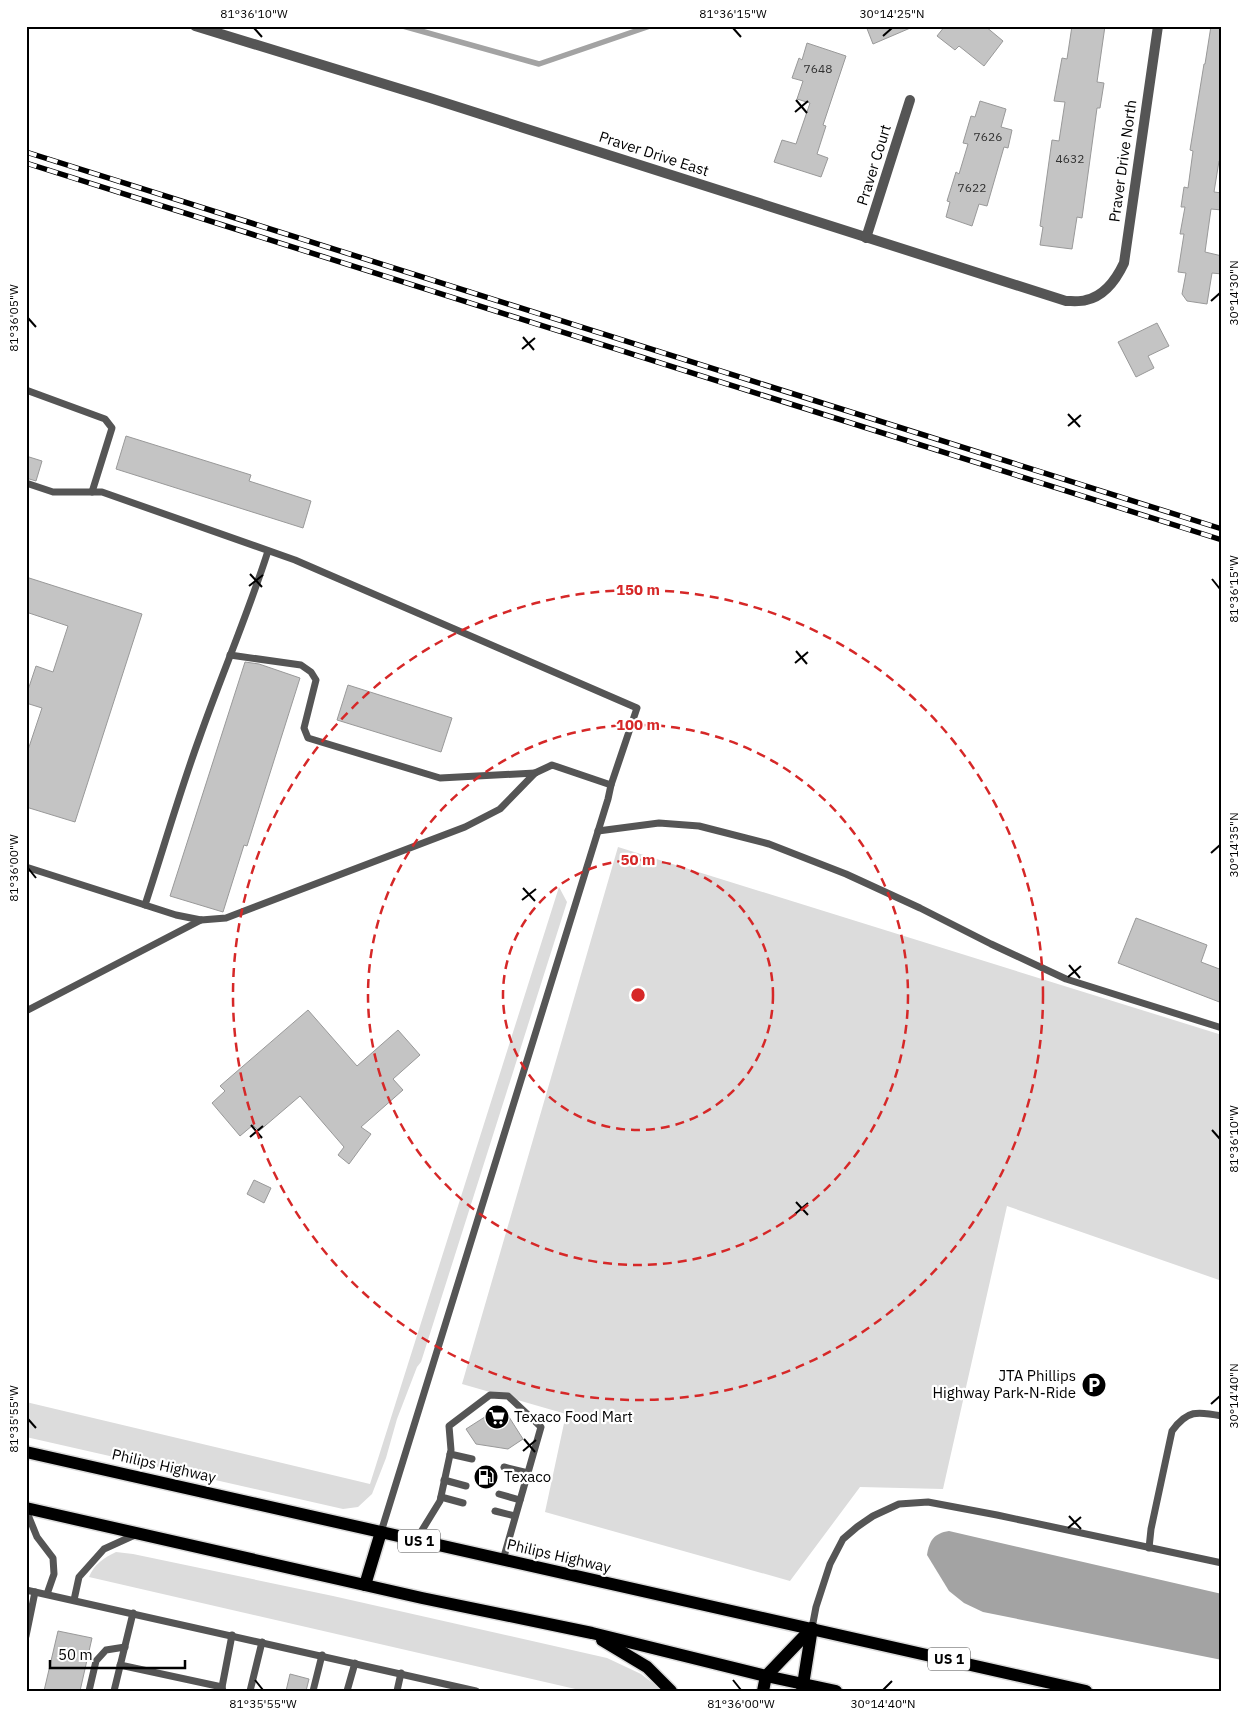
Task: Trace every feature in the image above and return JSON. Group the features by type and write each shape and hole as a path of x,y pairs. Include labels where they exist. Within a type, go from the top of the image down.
{"main road":[{"name":"Philips Highway","path":"26,1452 1086,1691"},
{"path":"26,1509 365,1585 592,1633 803,1687 836,1691"},
{"path":"365,1585 380,1532"},
{"path":"763,1691 766,1676 812,1628"},
{"path":"803,1687 812,1628"},
{"path":"592,1633 647,1667 672,1691"}],"street":[{"name":"Praver Drive East","path":"195,26 430,98 1066,301 1086,300 1103,293"},
{"name":"Praver Drive North","path":"1103,293 1117,279 1124,263 1158,26"},
{"name":"Praver Court","path":"866,238 910,100"}],"lane":[{"path":"26,390 105,419 112,428 92,492"},
{"path":"26,483 53,492 102,492 294,560 637,708 611,785 380,1532"},
{"path":"145,905 198,741 268,551"},
{"path":"230,655 301,665 311,672 316,680 304,728 308,738 440,778 535,773"},
{"path":"26,867 176,915 201,920 226,918 465,827 500,809 535,773 552,765 611,785"},
{"path":"598,831 659,823 699,826 769,844 846,874 1066,979 1222,1028"},
{"path":"26,1011 201,920"},
{"path":"416,1540 440,1501 450,1454 449,1426 490,1395 508,1396 541,1427 503,1560"},
{"path":"1149,1548 1151,1529 1172,1431 1181,1419 1193,1414 1206,1413 1222,1416"},
{"path":"450,1454 472,1459"},
{"path":"504,1467 528,1473"},
{"path":"444,1480 466,1486"},
{"path":"498,1494 520,1500"},
{"path":"441,1497 463,1503"},
{"path":"812,1628 816,1606 830,1564 843,1539 873,1516 899,1504 928,1502 1222,1563"},
{"path":"26,1509 37,1537 53,1558 54,1574 47,1594"},
{"path":"495,1511 515,1516"},
{"path":"74,1600 79,1576 104,1549 138,1533"},
{"path":"26,1590 476,1691"},
{"path":"26,1636 35,1592"},
{"path":"114,1691 132,1613"},
{"path":"120,1665 223,1689 232,1635"},
{"path":"250,1691 262,1642"},
{"path":"89,1691 96,1661 106,1650 124,1647"},
{"path":"313,1691 322,1655"},
{"path":"347,1691 355,1663"},
{"path":"397,1691 401,1673"}],"shaded area":[{"path":"618,847 1222,1035 1222,1281 1007,1206 943,1489 860,1487 790,1581 545,1512 566,1414 462,1384"},
{"path":"559,887 567,902 421,1362 417,1367 397,1419 386,1458 372,1494 358,1507 343,1509 26,1437 26,1402 370,1484"},
{"path":"949,1531 1222,1594 1222,1660 983,1612 964,1603 949,1591 927,1555 933,1538"},
{"path":"116,1552 333,1596 607,1658 641,1674 663,1691 584,1691 89,1577 100,1562"}],"building":[{"path":"866,26 915,26 873,44"},
{"path":"945,26 985,26 1003,41 984,66 959,46 955,50 937,36"},
{"path":"1072,26 1105,26 1097,82 1104,83 1100,108 1097,108 1082,218 1077,217 1072,249 1040,245 1043,227 1040,226 1052,140 1059,141 1065,102 1054,101 1062,58 1067,59"},
{"path":"1211,26 1222,26 1222,161 1219,161 1214,192 1222,193 1222,210 1211,209 1205,252 1222,256 1222,274 1212,273 1207,304 1187,301 1182,294 1186,273 1178,272 1184,234 1180,234 1185,207 1181,207 1184,187 1188,188 1193,151 1190,150"},
{"path":"807,43 846,56 823,125 826,126 817,154 828,158 821,177 774,162 782,140 796,144 810,103 797,99 803,81 792,78 799,58 802,60"},
{"path":"980,101 1006,109 1001,127 1012,130 1008,148 1004,147 987,206 979,204 972,226 946,217 950,202 947,201 956,172 959,174 968,144 963,143 971,116 975,117"},
{"path":"1157,323 1169,346 1148,356 1154,368 1136,377 1118,342"},
{"path":"126,436 251,475 249,481 311,501 303,528 116,469"},
{"path":"26,456 42,461 36,481 26,478"},
{"path":"26,577 142,614 75,822 26,807 26,756 42,708 26,703 26,696 36,666 53,672 68,626 26,612"},
{"path":"245,662 259,664 300,678 247,846 244,845 223,912 170,896"},
{"path":"348,685 452,718 441,752 337,720"},
{"path":"1136,918 1207,945 1201,962 1222,970 1222,1003 1118,963"},
{"path":"308,1010 357,1066 398,1030 420,1055 393,1079 403,1090 361,1127 371,1134 349,1164 338,1155 344,1147 300,1096 259,1131 253,1125 240,1136 212,1103 225,1091 220,1086"},
{"path":"254,1180 271,1188 264,1203 247,1194"},
{"name":"Texaco Food Mart","path":"502,1406 523,1439 508,1449 476,1444 466,1429"},
{"path":"58,1631 92,1638 80,1691 44,1691"},
{"path":"290,1674 309,1679 306,1691 286,1691"}],"waterway":[{"path":"403,26 539,64 650,26"}],"railway":[{"path":"26,152 1222,529"},
{"path":"26,163 1222,540"}],"place":[{"name":"JTA Phillips Highway Park-N-Ride","path":"1094,1385"},
{"name":"Texaco Food Mart","path":"497,1417"},
{"name":"Texaco","path":"486,1477"}]}
